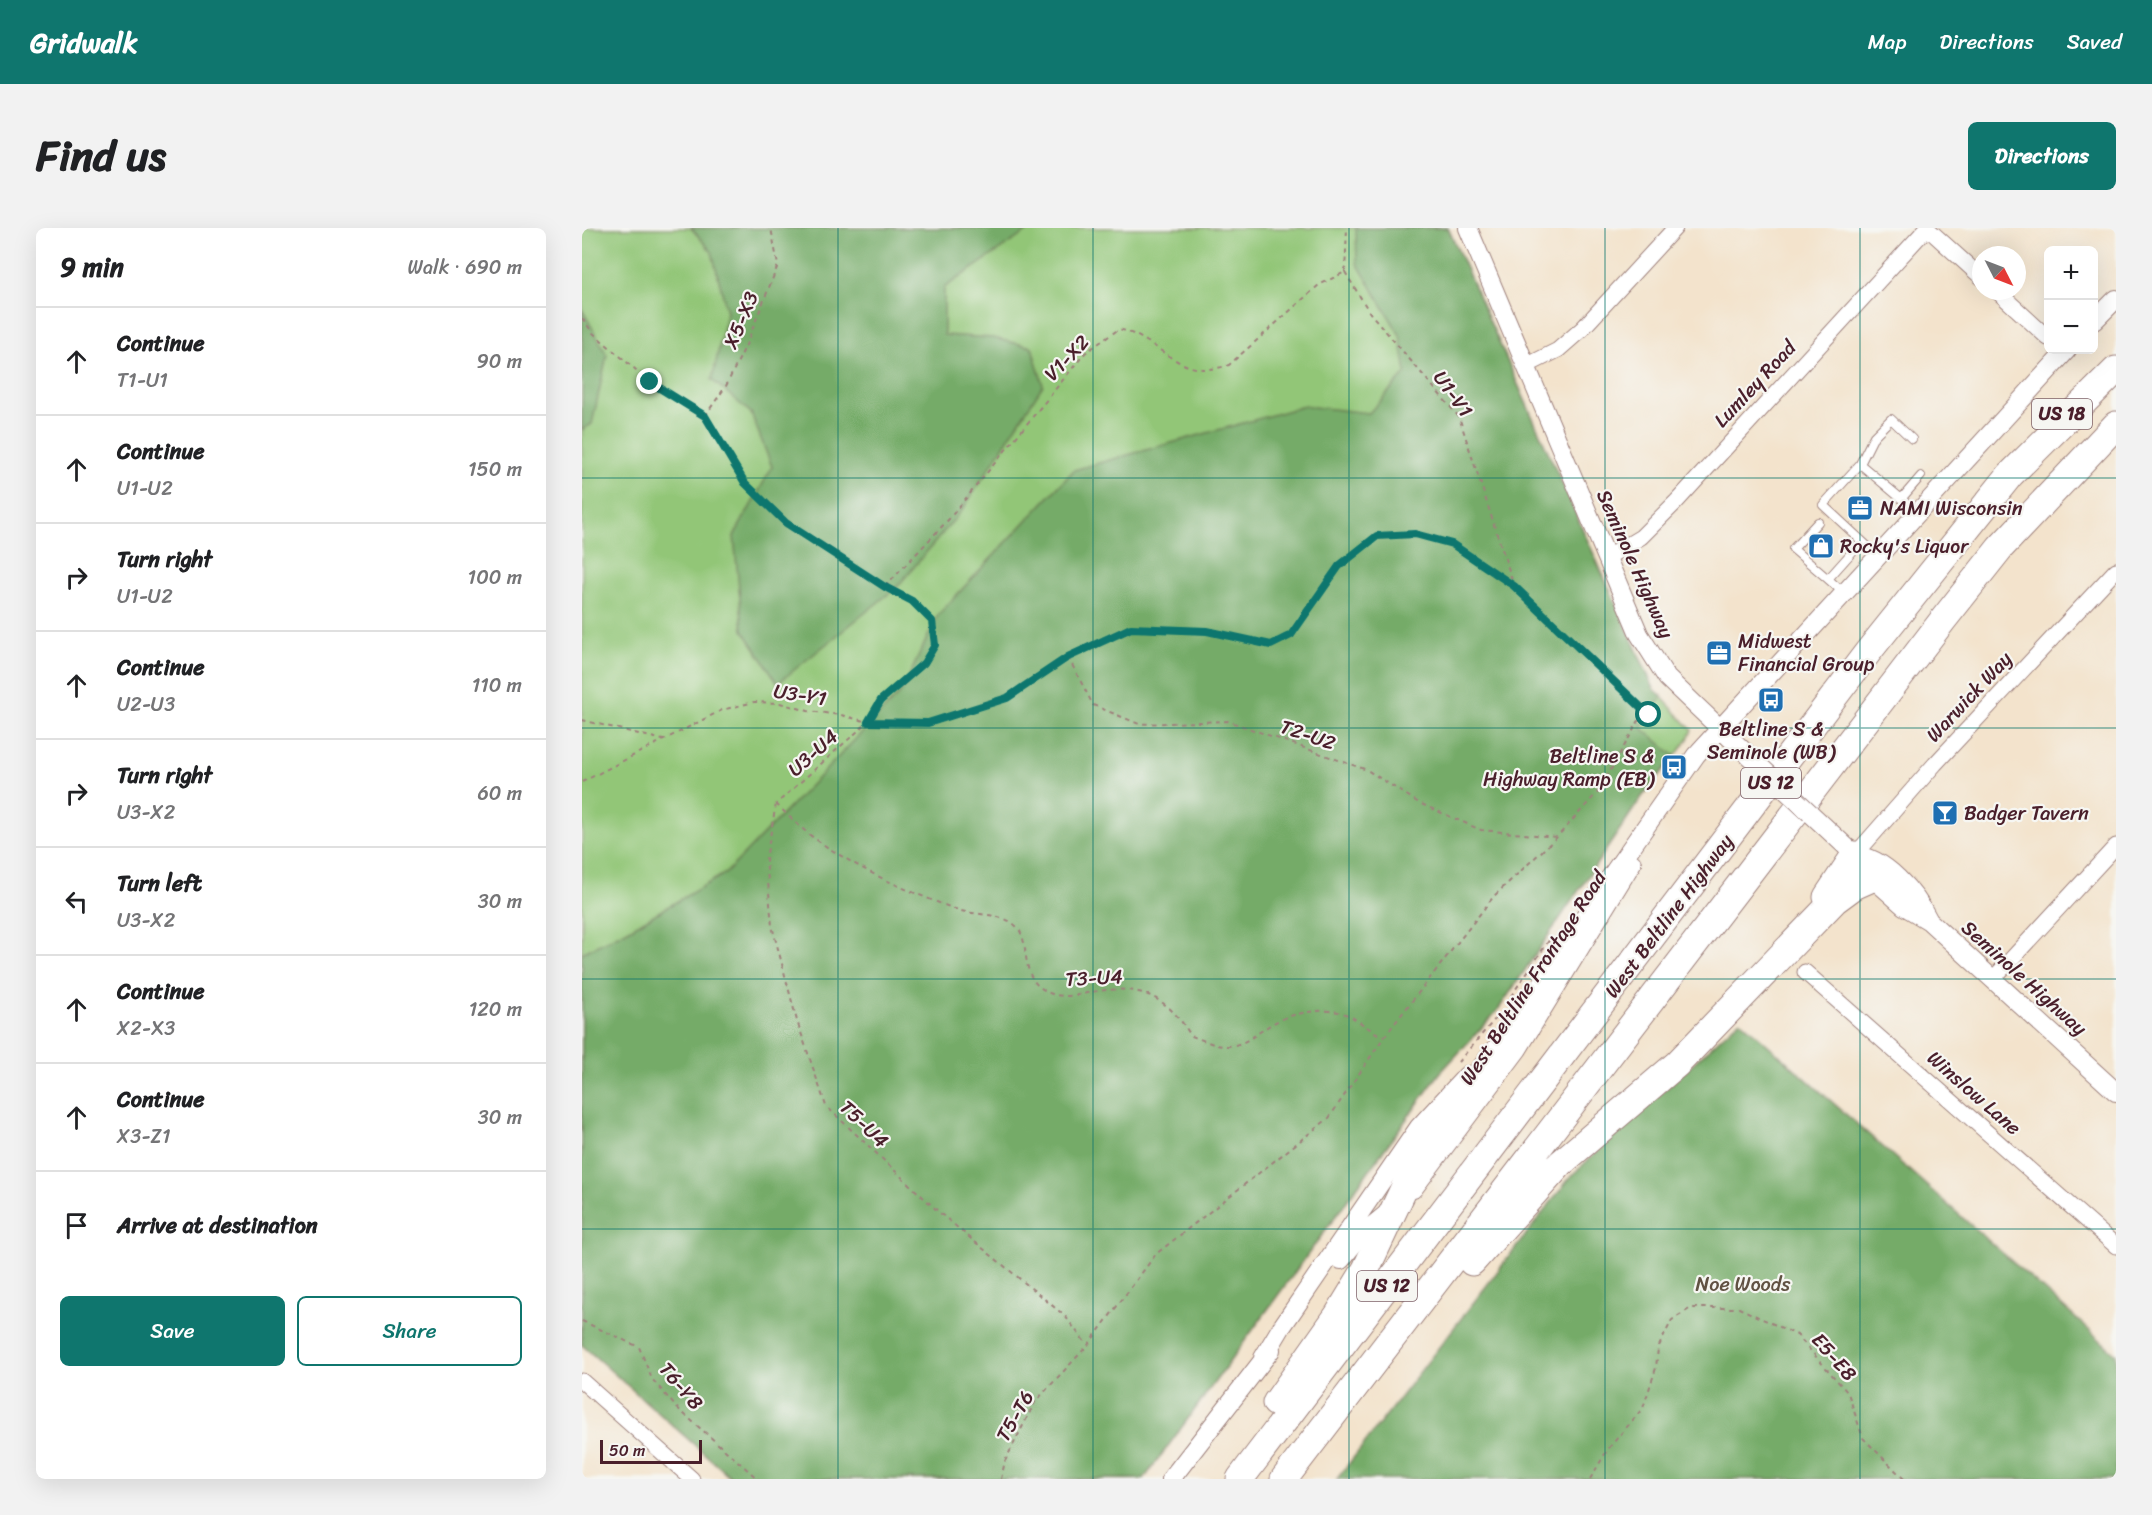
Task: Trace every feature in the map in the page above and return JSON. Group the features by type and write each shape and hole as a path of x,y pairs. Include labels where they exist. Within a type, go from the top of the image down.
{"highway":[{"name":"US 18","path":"2010,476 2116,354"},
{"name":"West Beltline Highway","path":"1240,1479 1868,652 2010,476 2116,370"},
{"name":"West Beltline Highway","path":"1286,1479 2000,548 2116,425"},
{"name":"US 18","path":"2000,548 2116,444"},
{"path":"1779,956 1840,881 1856,855"},
{"path":"1286,1479 1534,1190 1595,1132 1677,1064 1779,956 1845,891 1872,878"},
{"path":"1222,1479 1338,1315 1366,1269 1430,1139 1499,1052 1516,1008"}],"street":[{"name":"Seminole Highway","path":"1468,228 1638,634 1667,678 1856,855 1872,878 1904,906 1929,921 2116,1092"},
{"path":"1526,366 1558,350 1581,329 1675,228"},
{"path":"1927,228 1972,269"},
{"name":"Lumley Road","path":"1606,558 1641,537 1677,501 1927,228"},
{"path":"2098,317 2116,299"},
{"path":"2007,300 2044,333"},
{"name":"West Beltline Frontage Road","path":"1263,1358 1281,1328 1419,1127 1436,1106 1503,1039 1516,1008 1695,755 1845,594 2060,354"},
{"name":"Warwick Way","path":"1856,855 1935,764 2116,570"},
{"name":"West Beltline Frontage Road","path":"1171,1479 1361,1234 1396,1206 1427,1171 1518,1049 1628,873 1642,833"},
{"path":"1992,980 2116,846"},
{"name":"Seminole Highway","path":"1856,855 1871,857 1879,863 1915,898 1929,921"},
{"name":"Winslow Lane","path":"1805,972 2116,1246"},
{"path":"582,1381 692,1479"}],"lane":[{"path":"1879,556 1823,505 1860,464 1874,436 1891,419 1912,439"},
{"path":"1860,464 1918,513"},
{"path":"1902,498 1921,476"},
{"path":"1818,522 1793,549 1845,594"},
{"path":"1828,579 1862,541"}],"path":[{"name":"X5-X3","path":"705,416 726,386 746,345 778,265 771,228"},
{"path":"1345,272 1347,228"},
{"name":"U1-V1","path":"1345,272 1370,313 1459,417 1514,586"},
{"name":"V1-X2","path":"885,587 949,519 1085,352 1119,329 1138,334 1193,369 1212,371 1229,365 1319,285 1345,272"},
{"path":"582,318 593,333 650,382 705,416"},
{"name":"U3-U4","path":"705,416 745,483 786,523 885,587 912,601 932,621 935,645 924,663 881,700 868,722 776,804"},
{"name":"U3-Y1","path":"582,782 722,710 754,702 780,703 808,711 841,715 868,722 928,723 1007,698 1068,657 1131,628 1207,631 1271,645 1291,635 1339,566 1377,536 1415,534 1452,544 1514,586 1653,718"},
{"name":"T2-U2","path":"1068,657 1093,705 1139,724 1228,721 1367,770 1419,803 1481,830 1557,837"},
{"name":"T5-T6","path":"1001,1479 1005,1461 1035,1402 1088,1346 1156,1254 1329,1118 1384,1037 1494,896 1557,837 1598,792 1646,713"},
{"path":"582,720 663,740"},
{"name":"T3-U4","path":"776,804 815,839 861,868 958,911 1005,920 1016,926 1024,941 1026,969 1043,990 1069,997 1122,987 1147,992 1184,1023 1191,1036 1225,1047 1252,1041 1268,1026 1303,1013 1338,1012 1358,1019 1373,1032 1384,1037"},
{"name":"T5-U4","path":"776,804 766,859 772,926 797,1021 826,1106 941,1214 1065,1316 1088,1346"},
{"path":"1516,1008 1554,934"},
{"path":"1454,1066 1499,1014"},
{"name":"E5-E8","path":"1590,1479 1608,1449 1643,1408 1656,1368 1658,1348 1672,1320 1691,1308 1739,1308 1797,1335 1848,1393 1863,1438 1904,1479"},
{"name":"T6-Y8","path":"582,1321 639,1347 652,1380 676,1407 758,1479"}],"green space":[{"path":"582,228 1448,228 1654,689 1692,730 1687,741 1641,798 1498,1010 1440,1073 1144,1479 733,1479 582,1345"},
{"path":"691,228 1032,228 944,288 944,335 993,338 1032,347 1043,385 963,509 897,587 778,683 743,630 734,536 772,467 751,413 712,380 727,312 712,252"},
{"path":"1356,228 1448,228 1654,689 1662,696 1642,728 1675,756 1641,798 1498,1010 1440,1073 1144,1479 733,1479 582,1345 582,953 626,931 726,873 902,691 938,615 1074,470 1304,406 1369,413 1406,373 1400,335 1357,263"},
{"path":"582,309 607,355 592,424 582,430"},
{"name":"Noe Woods","path":"1740,1020 2116,1354 2116,1479 1337,1479 1572,1175"}],"place":[{"name":"NAMI Wisconsin","path":"1860,508"},
{"name":"Rocky's Liquor","path":"1821,546"},
{"name":"Midwest Financial Group","path":"1719,653"},
{"name":"Beltline S & Seminole (WB)","path":"1771,700"},
{"name":"Beltline S & Highway Ramp (EB)","path":"1674,767"},
{"name":"Badger Tavern","path":"1945,813"}],"route":[{"path":"650,382 705,416 745,483 786,523 857,570 912,601 932,621 935,645 924,663 881,700 868,722 928,723 1007,698 1068,657 1131,628 1207,631 1271,645 1291,635 1339,566 1377,536 1415,534 1452,544 1514,586 1649,715"}]}
